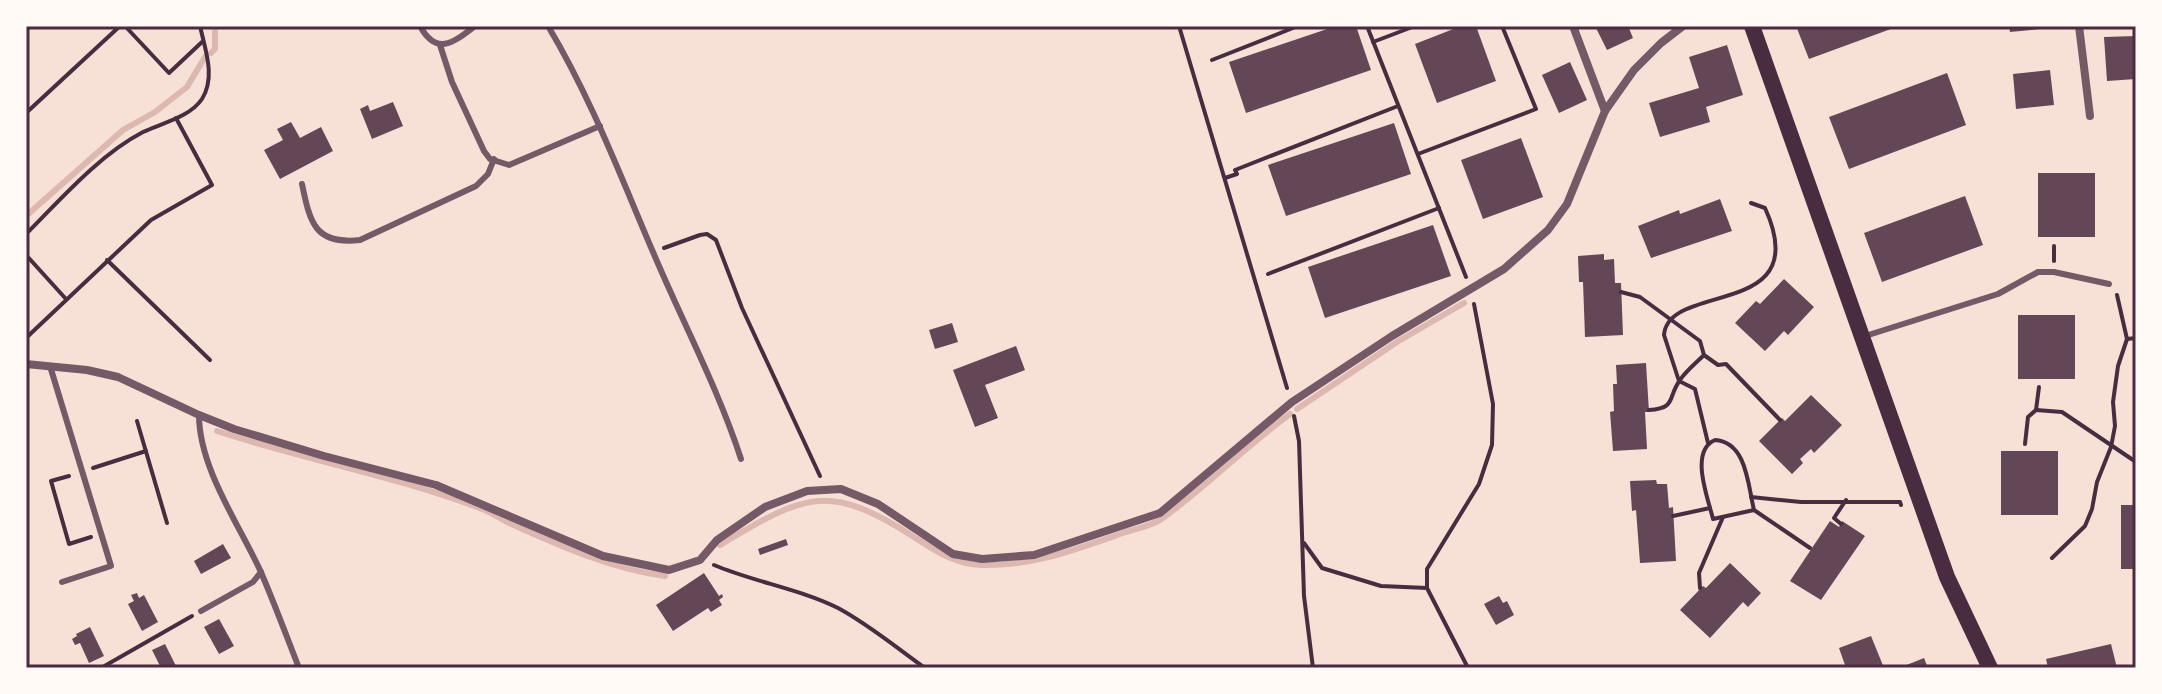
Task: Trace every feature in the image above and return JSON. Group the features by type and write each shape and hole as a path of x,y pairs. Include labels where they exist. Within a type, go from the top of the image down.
{"main road":[{"path":"1752,26 1947,577 1990,668"}],"street":[{"path":"1573,26 1605,111"},
{"path":"26,364 87,370 118,377 199,415 309,452 436,485 603,556 669,570 700,560 717,540 765,507 807,491 841,489 878,504 953,554 982,559 1034,555 1160,513 1292,402 1392,336 1504,269 1548,230 1567,204 1605,111 1634,70 1683,26"},
{"path":"2079,26 2090,116"}],"lane":[{"path":"420,26 432,42 440,45 456,40 475,26"},
{"path":"548,26 574,69 600,126 730,425 741,459"},
{"path":"440,45 452,82 490,159 509,165 600,126"},
{"path":"302,184 307,209 325,238 340,242 360,240 476,186 488,174 494,159"},
{"path":"1862,337 1998,294 2038,272 2054,272 2109,284"},
{"path":"50,366 111,566 62,582"},
{"path":"199,415 199,435 210,470 261,572 299,668"},
{"path":"201,611 253,582 261,572"}],"path":[{"path":"26,113 122,26 169,73 203,41"},
{"path":"26,234 100,162 141,133 176,118 201,101 208,86 209,65 200,26"},
{"path":"1179,26 1292,402 1299,441 1304,596 1313,668"},
{"path":"1212,60 1298,26"},
{"path":"1367,26 1471,290 1493,404 1492,445 1479,484 1427,569 1427,588 1468,668"},
{"path":"1373,42 1415,26"},
{"path":"1418,154 1536,109 1502,26"},
{"path":"1225,178 1237,174 1235,170 1398,106"},
{"path":"26,338 151,220 212,185 176,118"},
{"path":"1751,203 1765,208 1774,228 1776,257 1770,269 1759,281 1744,290 1673,315 1668,320 1664,335 1679,381 1695,389 1708,443 1702,454 1702,467 1713,519 1754,510"},
{"path":"1268,274 1439,208"},
{"path":"653,252 700,235 707,234 716,240 742,308 816,464 825,490"},
{"path":"26,255 66,299"},
{"path":"107,260 210,360"},
{"path":"2052,558 2085,526 2111,447 2118,366 2127,339 2117,293 2109,284"},
{"path":"1621,292 1640,297 1700,341 1704,355 1718,365 1726,364 1780,420"},
{"path":"2127,339 2136,338"},
{"path":"1649,410 1663,409 1671,403 1679,381 1704,355"},
{"path":"2025,444 2028,417 2036,410 2039,387"},
{"path":"2036,410 2062,412 2136,462"},
{"path":"137,421 167,523"},
{"path":"1708,443 1726,441 1735,448 1743,463 1754,510 1810,548"},
{"path":"1751,497 1801,502 1900,502 1905,516"},
{"path":"1841,524 1834,518 1846,500"},
{"path":"1673,516 1710,508"},
{"path":"1700,588 1699,573 1723,517"},
{"path":"1302,541 1322,568 1381,586 1427,588"},
{"path":"700,560 746,579 840,609 925,668"},
{"path":"101,668 201,611"}],"building":[{"path":"1336,26 1356,26 1371,70 1246,113 1229,62"},
{"path":"1461,26 1476,26 1496,81 1437,103 1415,44"},
{"path":"1595,26 1628,26 1633,38 1607,50"},
{"path":"1796,26 1899,26 1809,59"},
{"path":"2009,26 2051,26 2051,28 2010,32"},
{"path":"2136,36 2136,79 2107,81 2104,37"},
{"path":"1727,45 1743,95 1706,107 1710,122 1660,137 1649,103 1699,88 1689,57"},
{"path":"1570,62 1587,100 1559,113 1542,75"},
{"path":"2050,70 2054,105 2016,109 2013,74"},
{"path":"1947,73 1966,125 1849,169 1829,117"},
{"path":"393,102 403,126 372,139 360,109 368,105 370,111"},
{"path":"291,122 300,138 321,127 333,151 280,179 264,150 283,140 277,129"},
{"path":"1394,123 1411,174 1286,216 1268,165"},
{"path":"1521,138 1543,197 1483,219 1461,160"},
{"path":"2038,173 2095,173 2095,237 2038,237"},
{"path":"1965,196 1983,245 1882,282 1864,233"},
{"path":"1720,199 1732,231 1651,258 1638,226"},
{"path":"1433,225 1451,276 1325,318 1308,267"},
{"path":"1604,254 1604,260 1614,259 1615,283 1621,283 1623,335 1585,337 1583,282 1579,282 1578,256"},
{"path":"1784,279 1814,307 1788,335 1784,331 1765,351 1735,323 1756,301 1760,304"},
{"path":"2018,315 2075,315 2075,379 2018,379"},
{"path":"952,323 958,342 935,349 929,330"},
{"path":"1016,346 1025,370 985,385 998,418 975,427 953,370"},
{"path":"1646,363 1649,412 1645,412 1647,449 1613,451 1610,412 1614,411 1616,365"},
{"path":"1811,395 1842,425 1814,453 1811,449 1800,459 1803,463 1792,474 1759,441"},
{"path":"2001,451 2058,451 2058,515 2001,515"},
{"path":"1656,480 1657,484 1667,484 1669,508 1673,507 1676,561 1640,563 1636,510 1632,511 1630,481"},
{"path":"2121,505 2136,505 2136,569 2121,569"},
{"path":"1830,521 1839,527 1842,521 1865,536 1821,600 1790,581"},
{"path":"786,539 788,545 760,555 758,549"},
{"path":"223,544 231,558 201,574 194,561"},
{"path":"1730,563 1761,593 1748,607 1743,602 1710,638 1680,610"},
{"path":"704,573 719,596 722,594 719,600 722,605 711,612 708,608 673,631 656,605"},
{"path":"137,593 139,598 144,595 158,622 142,631 128,604 134,601 131,595"},
{"path":"1499,596 1503,603 1507,601 1514,615 1496,625 1484,604"},
{"path":"219,619 234,646 219,654 204,627"},
{"path":"90,627 104,656 89,663 80,643 75,645 72,639"},
{"path":"1871,636 1884,668 1846,668 1839,648"},
{"path":"165,644 177,668 161,668 152,650"},
{"path":"2111,644 2117,668 2048,668 2046,659"},
{"path":"1924,658 1928,668 1899,668"}],"waterway":[{"path":"211,53 215,49 215,32"},
{"path":"26,216 123,130 155,112 187,87 205,57"},
{"path":"1297,409 1397,342 1464,303"},
{"path":"720,545 774,515 816,501 859,508 962,562 1000,565 1036,560 1159,521 1290,414"},
{"path":"217,431 450,497 585,555 625,568 665,576"}]}
